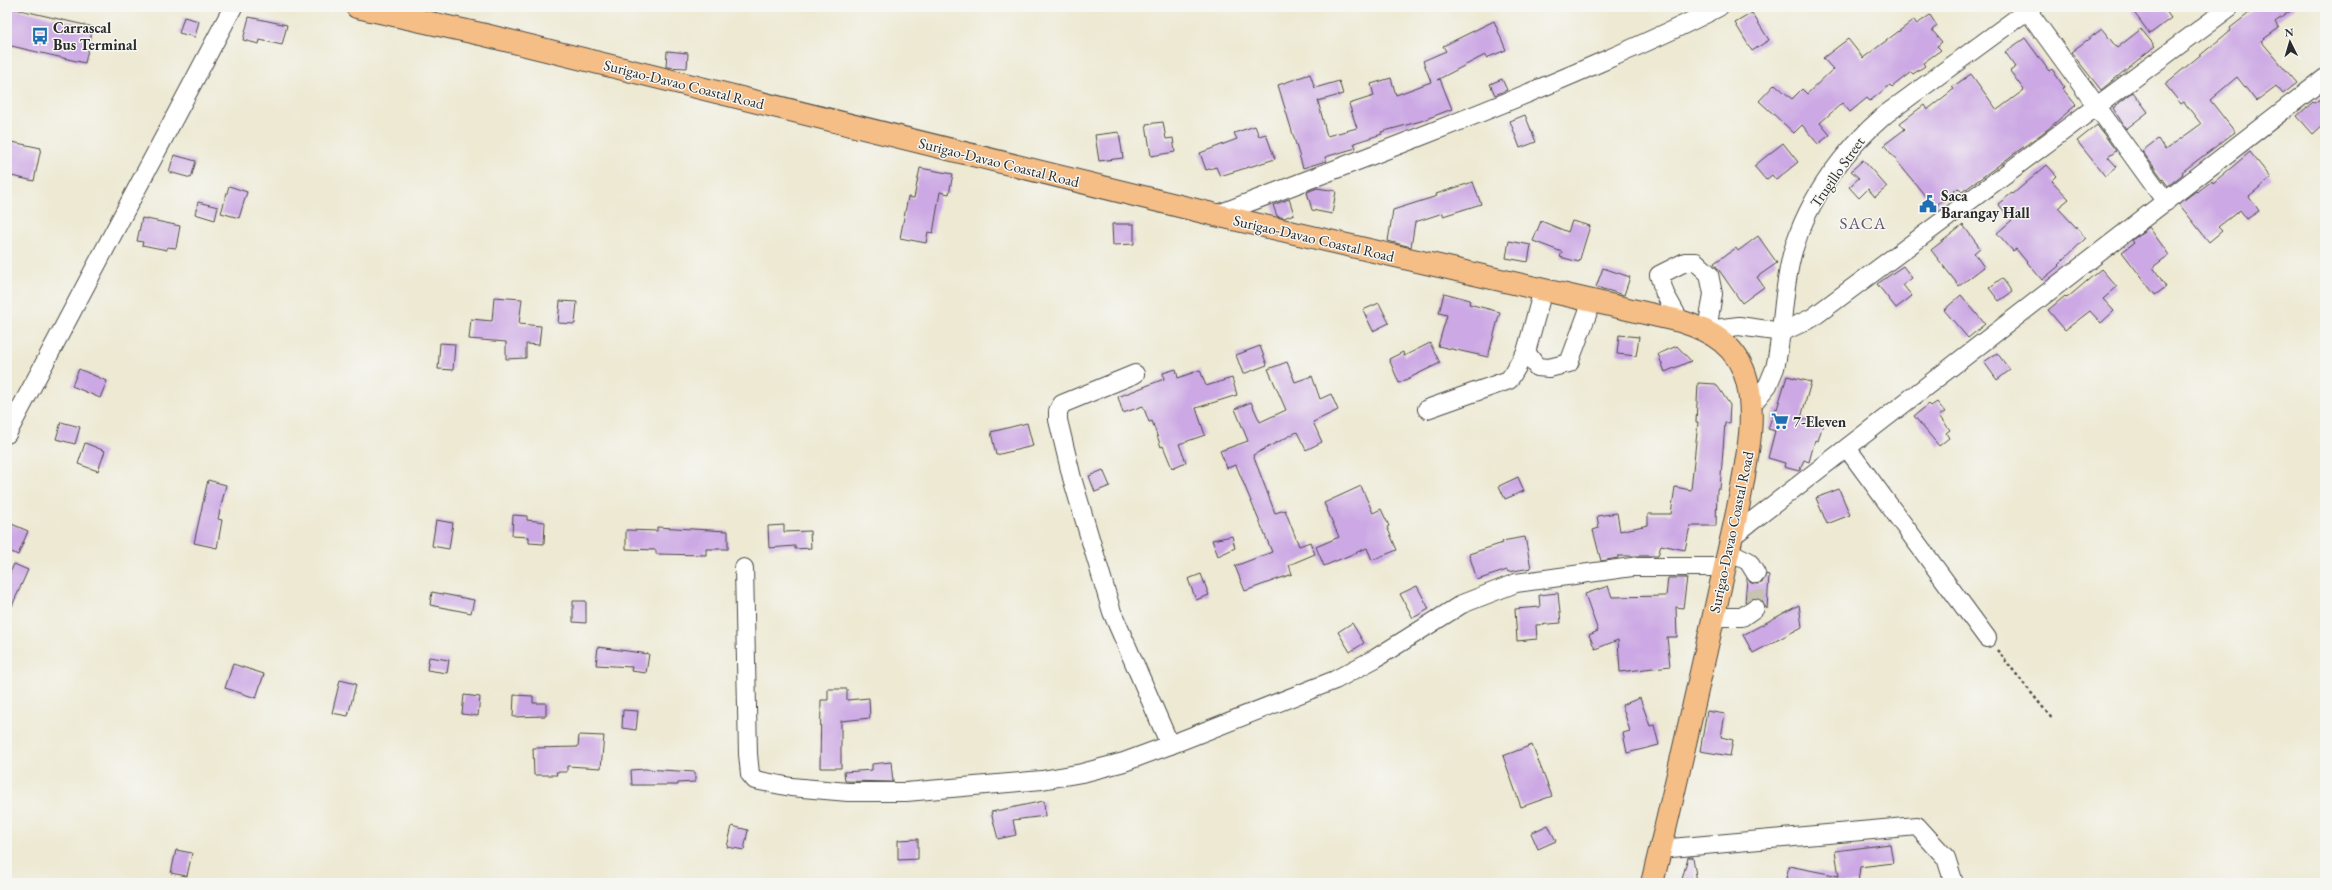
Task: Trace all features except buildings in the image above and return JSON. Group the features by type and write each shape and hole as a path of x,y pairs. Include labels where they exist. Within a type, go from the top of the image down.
{"highway":[{"name":"Surigao-Davao Coastal Road","path":"357,7 484,35 1216,215 1680,321 1707,330 1727,346 1743,370 1750,407 1750,443 1729,551 1652,883"}],"street":[{"path":"7,434 233,7"},
{"path":"1216,215 1377,154 1534,91 1684,26 1719,7"},
{"path":"1680,321 1665,294 1659,275 1685,262 1696,262 1709,274 1713,294 1707,330 1739,326 1782,332 1824,311 2230,7"},
{"path":"2028,8 2166,202"},
{"name":"Trugillo Street","path":"1750,407 1768,385 1775,368 1782,332 1793,251 1815,202 1843,158 1864,133 1886,114 2028,8"},
{"path":"744,568 748,754 750,774 755,780 791,787 848,792 906,792 1042,780 1082,773 1124,762 1335,680 1376,658 1462,604 1516,583 1729,551 1847,448 2325,78"},
{"path":"1427,409 1509,380 1526,352 1544,290"},
{"path":"1526,352 1537,367 1549,368 1569,363 1592,301"},
{"path":"1135,374 1062,404 1058,411 1058,420 1072,478 1112,612 1170,745"},
{"path":"1847,448 1987,638"},
{"path":"1729,551 1748,561 1756,574"},
{"path":"1713,617 1742,617 1755,608"},
{"path":"1660,849 1917,826 1946,858 1954,883"}],"path":[{"path":"1987,638 2053,720"}],"tunnel":[{"path":"1755,608 1756,574"}],"place":[{"name":"Carrascal Bus Terminal","path":"40,36"},
{"name":"Saca Barangay Hall","path":"1928,204"},
{"name":"7-Eleven","path":"1780,421"}],"district":[{"name":"SACA","path":"1863,223"}]}
